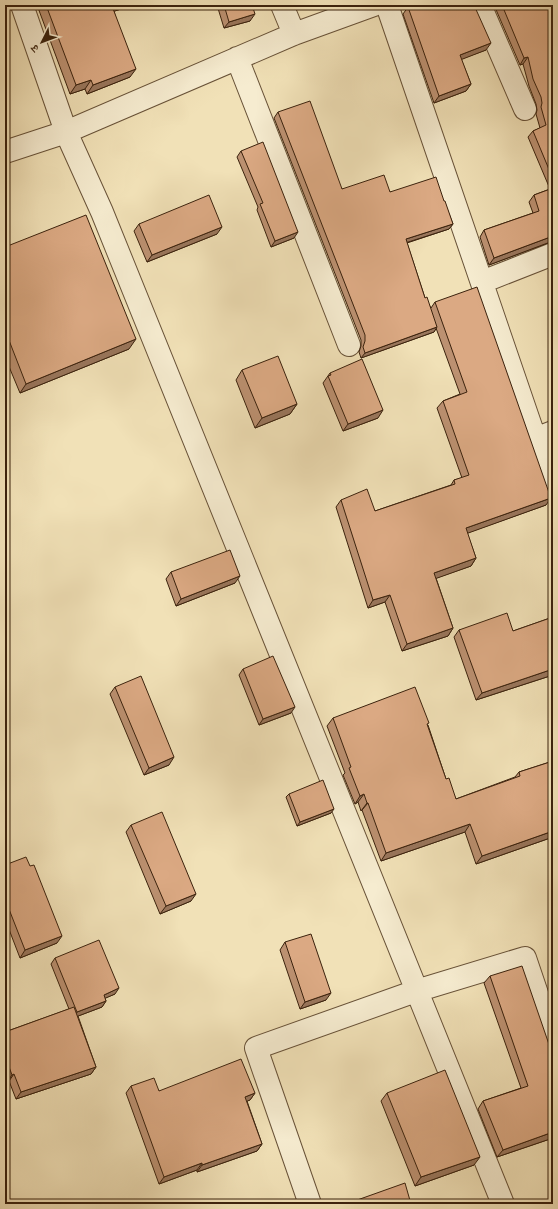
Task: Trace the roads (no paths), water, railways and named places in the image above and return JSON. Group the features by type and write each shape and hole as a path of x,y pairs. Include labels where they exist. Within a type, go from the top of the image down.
{"street":[{"path":"22,5 66,132 102,212 503,1204"},
{"path":"282,5 294,34"},
{"path":"5,152 66,132 294,34 374,5"},
{"path":"386,5 482,282 544,436 553,491"},
{"path":"480,5 525,109"},
{"path":"237,58 349,345"},
{"path":"482,282 553,254"},
{"path":"310,1204 256,1048 416,991 525,958 553,1041"}]}
